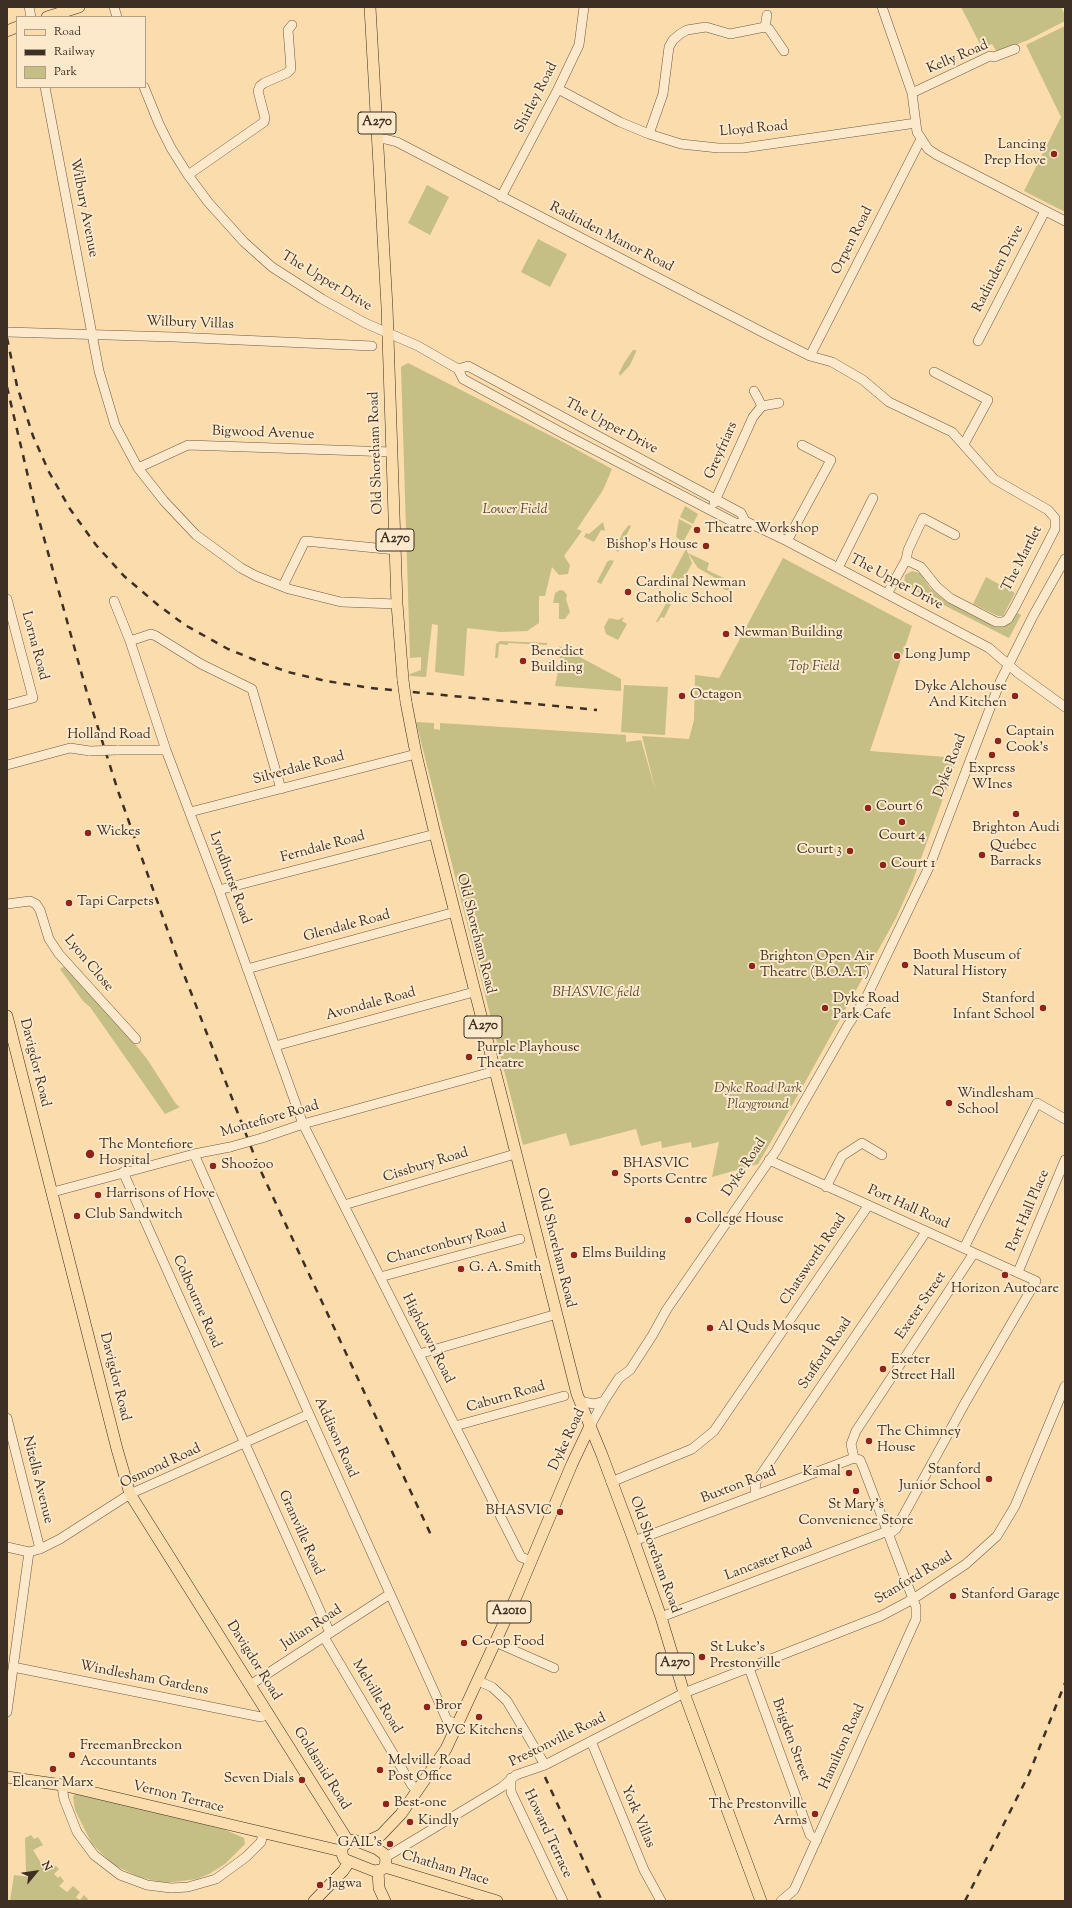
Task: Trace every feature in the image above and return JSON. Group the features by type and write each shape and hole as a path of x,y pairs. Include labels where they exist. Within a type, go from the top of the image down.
{"main road":[{"path":"51,16 79,7"},
{"name":"Old Shoreham Road","path":"370,7 379,139 388,334 397,604 402,680 416,754 474,992 579,1401 634,1541 661,1617 684,1693 761,1901"},
{"name":"Davigdor Road","path":"7,1016 53,1192 117,1449 130,1494 268,1714"},
{"name":"Dyke Road","path":"381,1835 400,1814 441,1759 459,1725 590,1426"},
{"name":"Goldsmid Road","path":"268,1714 354,1841"},
{"name":"Vernon Terrace","path":"7,1777 62,1786 341,1851"},
{"path":"382,1862 349,1862 343,1857 341,1851 344,1844 354,1841 370,1840 381,1835 382,1862 379,1888 385,1901"},
{"path":"354,1841 382,1862"},
{"path":"314,1901 343,1871 349,1862"},
{"name":"Chatham Place","path":"382,1862 497,1901"}],"street":[{"name":"Shirley Road","path":"501,197 558,89 579,45 584,7"},
{"path":"882,7 912,93 916,123 921,139 928,149 1065,221"},
{"path":"765,27 766,15"},
{"path":"188,175 264,122 265,118 258,91 260,86 264,83 287,73 291,69 288,30 292,25"},
{"path":"649,134 664,94 669,47 676,36 687,30 706,27 730,34 765,27 769,29 784,51"},
{"name":"Kelly Road","path":"912,93 990,56 994,57 1015,48"},
{"name":"Wilbury Avenue","path":"45,88 99,371 115,425 138,468 164,502 196,535 240,568 256,576 283,586 341,602 397,604"},
{"name":"The Upper Drive","path":"144,88 159,124 188,175 208,202 244,242 272,267 322,300 388,334 418,346 458,369 463,379 737,524 745,522 787,541 989,648 1008,665 1065,707"},
{"name":"Lloyd Road","path":"558,89 620,122 649,134 681,144 718,148 743,148 916,123"},
{"name":"Radinden Manor Road","path":"379,139 397,142 810,356 832,362"},
{"name":"Orpen Road","path":"810,356 921,139"},
{"name":"Radinden Drive","path":"978,340 1045,211"},
{"name":"Wilbury Villas","path":"7,332 372,346"},
{"name":"The Martlet","path":"832,362 863,380 889,402 952,432 994,479 1050,512 1055,518 1054,529 1008,619 1001,622 996,622 950,598 937,587 921,567 906,560"},
{"name":"The Upper Drive","path":"458,369 468,366 741,513 745,522"},
{"path":"934,372 988,400 964,444"},
{"path":"754,391 762,406 779,403"},
{"name":"Greyfriars","path":"710,510 753,417 762,406"},
{"name":"Bigwood Avenue","path":"138,468 188,445 392,452"},
{"path":"787,541 831,460 802,445"},
{"path":"838,568 874,498"},
{"path":"887,594 906,560 908,550 923,518 955,535"},
{"path":"283,586 305,541 396,550"},
{"name":"Dyke Road","path":"590,1426 619,1378 633,1365 667,1309 769,1160 848,1025 866,998 922,883 971,754 1008,665 1065,559"},
{"name":"Lorna Road","path":"7,599 8,611 33,698 7,705"},
{"name":"Lyndhurst Road","path":"114,601 130,641 166,750 219,890 303,1124"},
{"path":"130,641 151,634 201,664 252,688 281,789"},
{"name":"Holland Road","path":"7,765 70,748 90,750 166,750"},
{"name":"Silverdale Road","path":"190,812 416,754"},
{"name":"Ferndale Road","path":"219,890 435,834"},
{"name":"Lyon Close","path":"7,904 30,901 36,904 40,910 49,939 59,954 136,1039"},
{"name":"Glendale Road","path":"247,969 455,912"},
{"name":"Avondale Road","path":"275,1046 474,992"},
{"name":"Montefiore Road","path":"53,1192 123,1172 194,1154 230,1147 303,1124 495,1071"},
{"path":"964,1248 1037,1103 1065,1119"},
{"name":"Highdown Road","path":"303,1124 521,1557 530,1561"},
{"path":"826,1187 842,1156 862,1143 882,1155"},
{"name":"Addison Road","path":"194,1154 447,1720 459,1725"},
{"name":"Cissbury Road","path":"344,1205 515,1154"},
{"name":"Port Hall Road","path":"769,1160 1036,1281 965,1403 896,1529 888,1533"},
{"name":"Port Hall Place","path":"1018,1272 1065,1160"},
{"name":"Colbourne Road","path":"123,1172 244,1444"},
{"name":"Chatsworth Road","path":"611,1482 692,1449 714,1431 868,1206"},
{"name":"Stafford Road","path":"757,1494 755,1490 756,1482 926,1232"},
{"name":"Chanctonbury Road","path":"380,1278 520,1239"},
{"name":"Exeter Street","path":"854,1458 851,1444 856,1431 974,1253"},
{"path":"419,1354 556,1314"},
{"name":"Stanford Road","path":"684,1693 881,1616 913,1598 966,1564 997,1536 1015,1506 1065,1386"},
{"name":"Caburn Road","path":"455,1426 564,1396"},
{"path":"579,1401 594,1404 604,1401"},
{"name":"Osmond Road","path":"29,1552 40,1549 60,1539 130,1494 309,1414"},
{"name":"Nizells Avenue","path":"7,1418 40,1549"},
{"name":"Granville Road","path":"244,1444 327,1635"},
{"name":"Buxton Road","path":"634,1541 854,1458"},
{"name":"Hamilton Road","path":"781,1901 792,1893 916,1619 916,1607 913,1598 861,1462 859,1459 854,1458"},
{"name":"Lancaster Road","path":"661,1617 888,1533"},
{"path":"7,1548 29,1552 11,1654 13,1667 7,1712"},
{"name":"Julian Road","path":"250,1685 390,1594"},
{"name":"Melville Road","path":"327,1635 411,1784 417,1791"},
{"path":"495,1642 554,1668"},
{"name":"Windlesham Gardens","path":"13,1667 261,1718 268,1714"},
{"name":"Brigden Street","path":"749,1668 810,1836 817,1840"},
{"path":"478,1681 492,1687 507,1702 545,1765"},
{"name":"Prestonville Road","path":"382,1862 502,1787 511,1778 545,1765 684,1693"},
{"name":"York Villas","path":"591,1742 644,1870 660,1901"},
{"name":"Howard Terrace","path":"511,1778 511,1792 563,1901"},
{"path":"62,1786 61,1791 73,1822 91,1851 103,1863 120,1875 147,1885 171,1888 188,1887 216,1879 246,1857 261,1842 263,1834"}],"green space":[{"path":"961,7 1061,7 1065,15 1065,21 1028,40 997,52 992,44 982,48"},
{"name":"Lancing Prep Hove","path":"1065,26 1065,212 1024,191 1061,117 1026,45"},
{"path":"427,185 449,197 430,235 408,223"},
{"path":"538,239 567,254 550,287 521,272"},
{"path":"633,350 636,350 636,352 630,365 620,376 619,373 624,363"},
{"name":"Lower Field","path":"408,363 561,441 612,469 603,490 577,529 582,531 564,556 570,565 568,574 559,575 552,567 545,596 539,596 539,623 527,631 501,632 467,628 464,676 435,672 438,625 432,624 426,677 410,676 410,674 421,670 421,657 410,658 401,367"},
{"path":"685,506 698,514 693,524 680,517"},
{"path":"679,519 692,526 683,542 676,537"},
{"path":"603,522 605,531 601,530 594,542 584,537 586,533 589,534"},
{"path":"629,525 631,526 618,552 615,549 623,532"},
{"path":"687,547 692,563 679,588 668,583"},
{"path":"688,553 709,563 707,570 730,581 729,591 723,589 724,583 698,568"},
{"path":"783,558 912,626 870,751 958,758 913,880 896,918 758,1164 712,1177 719,1142 692,1148 691,1142 662,1148 661,1141 641,1146 636,1129 570,1146 566,1133 523,1145 416,722 434,723 434,729 440,730 440,723 626,735 626,742 641,740 656,792 642,736 689,739 694,720 695,675 719,678"},
{"path":"610,560 614,561 601,584 597,582 607,562"},
{"path":"912,571 920,573 930,588 946,601 995,626 1017,613 1021,615 1009,638 904,585 905,575"},
{"path":"986,577 1015,593 1003,616 998,616 973,604"},
{"path":"560,590 564,591 567,595 566,599 570,612 565,619 559,619 559,603 553,603 555,593"},
{"path":"669,598 673,600 664,618 661,617 658,622 656,622"},
{"path":"624,617 622,621 627,624 618,640 606,634 604,627 609,618 618,620"},
{"path":"500,641 547,643 547,645 499,644 498,658 495,658 496,644"},
{"path":"559,646 621,679 621,691 555,686 560,662"},
{"path":"624,685 668,687 665,735 621,732"},
{"path":"65,966 119,1024 147,1059 176,1104 180,1107 165,1114 90,1007 83,1001 60,969"},
{"path":"75,1793 223,1829 244,1838 245,1844 225,1864 209,1874 197,1879 165,1883 139,1877 114,1865 92,1844 75,1810 73,1797"},
{"path":"31,1835 34,1839 38,1837 43,1845 33,1850 44,1868 52,1864 54,1867 56,1866 59,1869 54,1874 58,1878 60,1876 64,1881 59,1886 67,1892 73,1886 80,1892 76,1897 80,1900 84,1895 88,1899 87,1901 10,1901 14,1875 30,1877 26,1872 25,1838"}],"railway":[{"path":"7,338 17,386 33,436 49,472 70,509 96,545 124,576 158,605 185,625 228,649 260,662 288,672 326,681 371,688 597,710"},
{"path":"7,387 34,502 87,693 118,791 176,954 258,1165 431,1535"},
{"path":"965,1901 1029,1774 1065,1683"},
{"path":"545,1777 602,1901"}],"place":[{"name":"Lancing Prep Hove","path":"1054,154"},
{"name":"Theatre Workshop","path":"697,530"},
{"name":"Bishop's House","path":"706,546"},
{"name":"Cardinal Newman Catholic School","path":"628,592"},
{"name":"Newman Building","path":"726,634"},
{"name":"Long Jump","path":"897,656"},
{"name":"Benedict Building","path":"523,661"},
{"name":"Octagon","path":"682,696"},
{"name":"Dyke Alehouse And Kitchen","path":"1015,696"},
{"name":"Captain Cook's","path":"998,741"},
{"name":"Express WInes","path":"992,755"},
{"name":"Court 6","path":"868,808"},
{"name":"Brighton Audi","path":"1016,814"},
{"name":"Court 4","path":"902,822"},
{"name":"Wickes","path":"88,833"},
{"name":"Court 3","path":"850,851"},
{"name":"Québec Barracks","path":"982,855"},
{"name":"Court 1","path":"883,865"},
{"name":"Tapi Carpets","path":"69,903"},
{"name":"Booth Museum of Natural History","path":"905,965"},
{"name":"Brighton Open Air Theatre (B.O.A.T)","path":"752,966"},
{"name":"Dyke Road Park Cafe","path":"825,1008"},
{"name":"Stanford Infant School","path":"1043,1008"},
{"name":"Purple Playhouse Theatre","path":"469,1057"},
{"name":"Windlesham School","path":"949,1103"},
{"name":"The Montefiore Hospital","path":"90,1154"},
{"name":"Shoozoo","path":"213,1166"},
{"name":"BHASVIC Sports Centre","path":"615,1173"},
{"name":"Harrisons of Hove","path":"98,1195"},
{"name":"Club Sandwitch","path":"77,1216"},
{"name":"College House","path":"688,1220"},
{"name":"Elms Building","path":"574,1255"},
{"name":"G. A. Smith","path":"461,1269"},
{"name":"Horizon Autocare","path":"1005,1275"},
{"name":"Al Quds Mosque","path":"710,1328"},
{"name":"Exeter Street Hall","path":"883,1369"},
{"name":"The Chimney House","path":"869,1441"},
{"name":"Kamal","path":"849,1473"},
{"name":"Stanford Junior School","path":"989,1479"},
{"name":"St Mary's Convenience Store","path":"856,1491"},
{"name":"BHASVIC","path":"560,1512"},
{"name":"Stanford Garage","path":"953,1596"},
{"name":"Co-op Food","path":"464,1643"},
{"name":"St Luke's Prestonville","path":"702,1657"},
{"name":"Bror","path":"427,1707"},
{"name":"BVC Kitchens","path":"479,1717"},
{"name":"FreemanBreckon Accountants","path":"72,1755"},
{"name":"Eleanor Marx","path":"53,1769"},
{"name":"Melville Road Post Office","path":"380,1770"},
{"name":"Seven Dials","path":"302,1780"},
{"name":"Best-one","path":"386,1804"},
{"name":"The Prestonville Arms","path":"815,1814"},
{"name":"Kindly","path":"410,1822"},
{"name":"GAIL's","path":"390,1844"},
{"name":"Jagwa","path":"320,1885"}],"park label":[{"name":"Top Field","path":"814,668"},
{"name":"BHASVIC field","path":"596,994"},
{"name":"Dyke Road Park Playground","path":"758,1098"}]}
